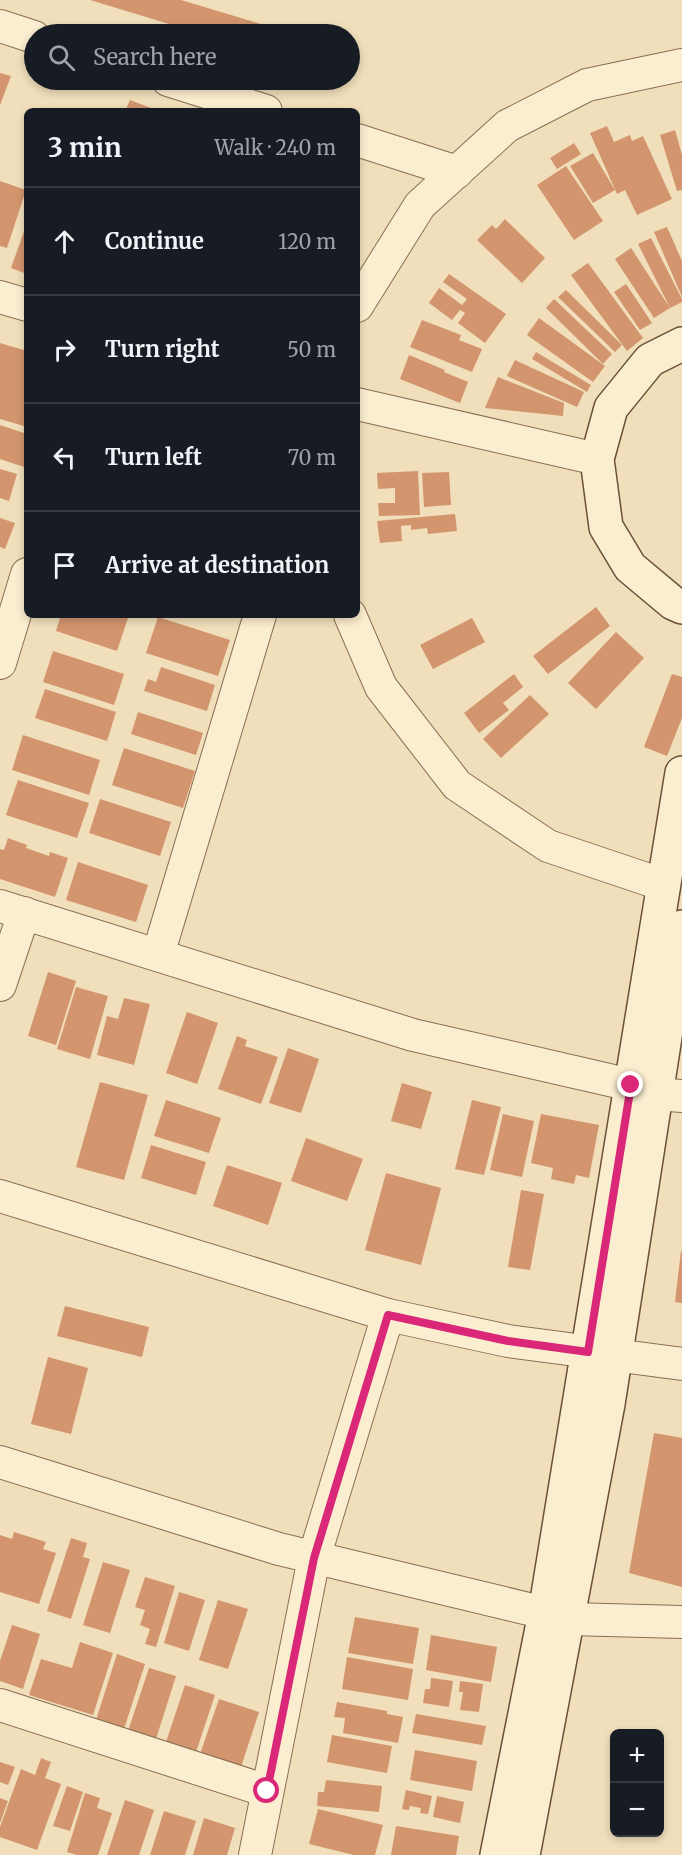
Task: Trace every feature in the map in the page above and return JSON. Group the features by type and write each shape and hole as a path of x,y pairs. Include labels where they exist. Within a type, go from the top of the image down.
{"street":[{"path":"0,26 24,34"},
{"path":"360,301 420,206 507,126 587,85 682,65"},
{"path":"200,90 257,108"},
{"path":"360,141 457,172"},
{"path":"0,297 24,304"},
{"path":"682,344 650,360 611,408 597,459 606,527 630,567 673,603 682,607"},
{"path":"360,405 597,459"},
{"path":"0,663 24,584"},
{"path":"158,955 259,618"},
{"path":"351,618 381,687 457,785 548,846 664,885"},
{"path":"656,1092 664,885 682,773"},
{"path":"0,985 12,910 412,1035 656,1092"},
{"path":"524,1855 557,1616 602,1354 656,1092 682,927"},
{"path":"0,1196 388,1315 508,1341 682,1364"},
{"path":"255,1855 314,1558 388,1315"},
{"path":"0,1462 279,1549 557,1616 682,1622"},
{"path":"497,1855 557,1616"},
{"path":"0,1705 267,1791"}],"building":[{"path":"90,0 181,0 261,24 169,24"},
{"path":"0,73 11,76 0,105"},
{"path":"130,100 151,108 126,108"},
{"path":"607,126 614,142 630,135 632,141 643,136 672,199 637,215 625,190 617,194 590,133"},
{"path":"675,130 682,155 682,190 677,191 660,135"},
{"path":"574,143 581,154 557,169 550,158"},
{"path":"593,153 615,190 593,203 570,166"},
{"path":"566,166 603,221 574,240 537,185"},
{"path":"0,181 24,189 24,196 7,248 0,246"},
{"path":"505,219 545,258 522,283 477,240 492,225 496,229"},
{"path":"667,227 682,261 682,297 654,232"},
{"path":"24,231 24,273 11,268"},
{"path":"651,238 682,299 682,302 670,308 638,244"},
{"path":"631,248 670,308 654,318 615,259"},
{"path":"588,263 643,338 627,351 571,275"},
{"path":"449,274 506,314 485,343 458,323 465,313 460,310 452,320 429,303 439,288 462,305 467,299 443,282"},
{"path":"626,284 652,323 640,330 614,292"},
{"path":"566,290 622,345 615,352 558,297"},
{"path":"554,299 612,354 603,364 546,308"},
{"path":"539,318 605,366 593,382 527,335"},
{"path":"422,320 461,335 459,340 482,349 472,372 410,347"},
{"path":"0,343 24,350 24,426 0,419"},
{"path":"536,352 591,385 587,392 532,359"},
{"path":"409,355 468,382 460,403 400,379"},
{"path":"515,360 584,392 577,407 507,376"},
{"path":"498,377 564,403 563,416 485,408"},
{"path":"0,425 24,433 24,467 0,459"},
{"path":"0,469 17,474 9,501 0,498"},
{"path":"418,471 420,515 379,516 378,503 395,503 395,488 378,489 377,473"},
{"path":"449,472 451,505 424,507 422,473"},
{"path":"455,514 457,531 428,534 427,528 411,530 411,525 401,526 402,541 380,543 377,521"},
{"path":"0,518 15,523 5,549 0,547"},
{"path":"596,607 610,626 548,674 533,656"},
{"path":"60,618 128,618 117,651 56,631"},
{"path":"158,618 230,640 218,676 146,653"},
{"path":"472,618 485,642 433,669 420,645"},
{"path":"616,632 644,658 596,709 568,683"},
{"path":"53,651 124,674 114,705 43,682"},
{"path":"161,667 215,685 207,711 144,691 148,679 156,682"},
{"path":"514,674 523,687 503,703 509,710 479,733 464,713"},
{"path":"672,674 682,677 682,718 667,756 644,747"},
{"path":"45,689 116,712 107,741 35,718"},
{"path":"530,695 549,714 501,758 483,739"},
{"path":"138,712 203,733 196,755 131,734"},
{"path":"23,735 100,760 89,795 12,770"},
{"path":"124,748 195,771 183,808 112,785"},
{"path":"18,780 89,803 77,838 6,815"},
{"path":"100,799 171,822 160,856 89,833"},
{"path":"8,838 27,845 26,848 49,856 50,852 68,858 55,897 0,879 0,849 4,850"},
{"path":"78,862 148,885 136,922 66,900"},
{"path":"48,972 76,981 56,1045 28,1036"},
{"path":"76,987 108,996 90,1059 57,1049"},
{"path":"124,998 150,1004 134,1065 97,1055 107,1016 118,1019"},
{"path":"187,1012 218,1023 197,1084 166,1073"},
{"path":"237,1036 247,1040 245,1046 278,1057 261,1104 218,1089"},
{"path":"288,1048 319,1059 301,1113 269,1103"},
{"path":"100,1082 148,1095 124,1180 76,1167"},
{"path":"402,1083 432,1092 421,1129 391,1121"},
{"path":"166,1100 221,1118 209,1153 154,1136"},
{"path":"472,1100 501,1107 484,1175 455,1169"},
{"path":"503,1114 534,1121 522,1177 490,1170"},
{"path":"541,1114 599,1125 589,1178 576,1175 574,1184 551,1179 553,1168 531,1163"},
{"path":"306,1138 363,1159 347,1201 291,1181"},
{"path":"151,1145 206,1162 196,1195 141,1178"},
{"path":"227,1165 282,1183 268,1225 213,1206"},
{"path":"386,1173 441,1188 421,1265 365,1250"},
{"path":"521,1190 544,1194 530,1270 508,1267"},
{"path":"682,1251 682,1303 675,1302"},
{"path":"65,1306 149,1327 142,1357 57,1336"},
{"path":"48,1357 88,1368 71,1434 31,1424"},
{"path":"654,1433 682,1438 682,1587 629,1573"},
{"path":"14,1532 46,1542 43,1549 56,1553 39,1604 0,1592 0,1535 12,1539"},
{"path":"71,1538 87,1543 83,1557 90,1559 71,1619 47,1611"},
{"path":"103,1562 130,1570 110,1633 83,1625"},
{"path":"145,1577 175,1586 156,1647 145,1644 150,1629 140,1625 145,1610 135,1607"},
{"path":"179,1592 205,1600 189,1651 164,1643"},
{"path":"218,1600 248,1609 228,1669 199,1660"},
{"path":"355,1617 419,1628 413,1664 348,1653"},
{"path":"12,1625 40,1634 23,1689 0,1681 0,1661"},
{"path":"431,1635 497,1647 491,1682 426,1670"},
{"path":"80,1642 113,1653 93,1715 29,1695 41,1659 72,1668"},
{"path":"117,1654 145,1664 124,1729 96,1720"},
{"path":"347,1657 413,1669 408,1700 342,1689"},
{"path":"149,1668 176,1676 155,1742 127,1734"},
{"path":"431,1678 453,1681 449,1707 423,1703 425,1689 430,1689"},
{"path":"460,1681 483,1684 479,1712 460,1710 463,1692 459,1692"},
{"path":"185,1685 215,1695 196,1752 166,1742"},
{"path":"219,1699 259,1712 241,1767 200,1754"},
{"path":"337,1702 387,1711 387,1714 403,1717 398,1743 343,1733 345,1718 334,1717"},
{"path":"416,1714 486,1726 482,1745 412,1733"},
{"path":"332,1735 392,1746 387,1773 327,1762"},
{"path":"415,1750 477,1761 472,1791 410,1780"},
{"path":"41,1758 51,1762 45,1778 61,1784 37,1850 0,1837 0,1827 21,1769 35,1775"},
{"path":"0,1762 15,1767 8,1785 0,1782"},
{"path":"326,1780 382,1786 379,1812 317,1806 318,1792 324,1792"},
{"path":"67,1786 83,1792 70,1831 53,1826"},
{"path":"406,1790 432,1796 428,1814 420,1813 421,1808 410,1806 409,1810 402,1809"},
{"path":"85,1793 100,1798 97,1808 112,1813 98,1855 77,1855 67,1852"},
{"path":"437,1796 464,1802 460,1823 433,1817"},
{"path":"0,1798 8,1801 0,1823"},
{"path":"125,1800 154,1810 139,1855 107,1855"},
{"path":"318,1809 383,1825 375,1855 354,1855 309,1844"},
{"path":"164,1811 196,1821 185,1855 150,1855"},
{"path":"204,1818 235,1828 227,1855 193,1855"},
{"path":"396,1826 459,1836 456,1855 391,1855"}],"route":[{"path":"267,1791 314,1558 388,1315 508,1341 588,1352 631,1085"}]}
